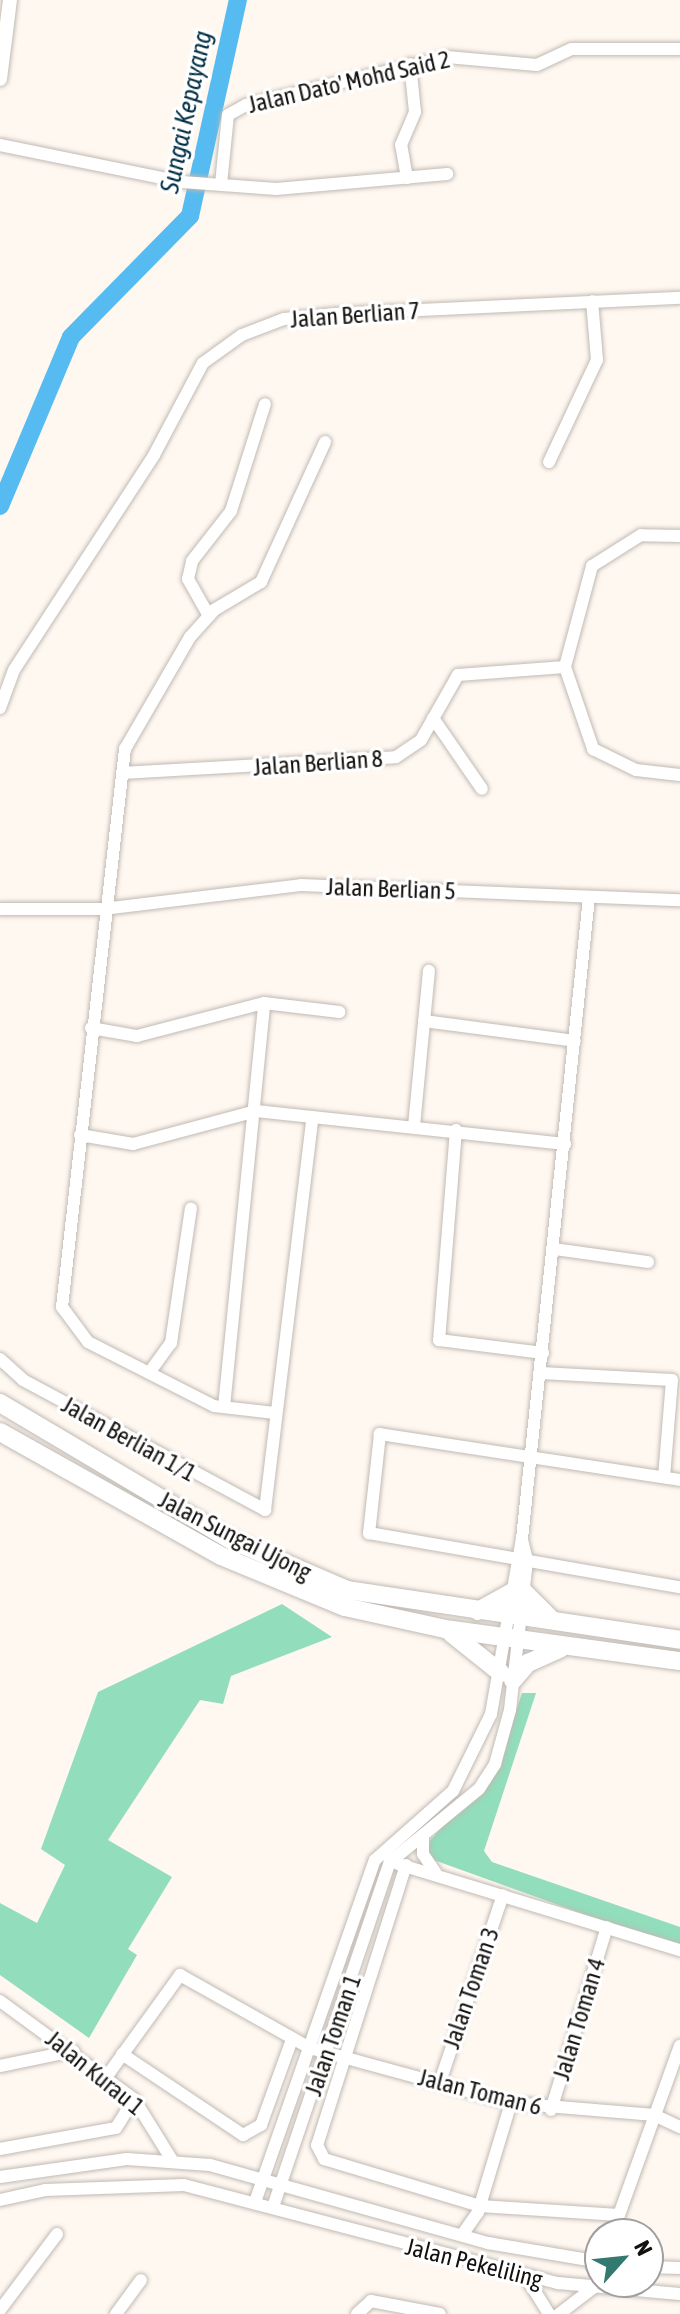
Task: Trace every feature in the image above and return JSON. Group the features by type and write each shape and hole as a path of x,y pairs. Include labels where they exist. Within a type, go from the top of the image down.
{"highway":[{"name":"Jalan Sungai Ujong","path":"0,1403 298,1572 347,1590 514,1618 680,1640"},
{"name":"Jalan Sungai Ujong","path":"0,1432 289,1588 445,1629 680,1661"},
{"path":"476,1612 518,1592 533,1608 560,1624"},
{"path":"445,1629 507,1676 534,1659 567,1646"}],"main road":[{"path":"0,79 10,0"}],"street":[{"name":"Jalan Dato' Mohd Said 2","path":"217,184 233,110 410,64 474,54 537,65 572,49 680,49"},
{"path":"407,178 401,145 415,112 410,64"},
{"path":"0,145 182,182 276,189 447,174"},
{"name":"Jalan Berlian 7","path":"0,708 14,670 154,455 203,363 242,335 284,319 336,314 680,298"},
{"path":"549,462 597,360 592,301"},
{"path":"209,616 188,579 192,561 231,511 265,404"},
{"path":"312,1119 275,1413 224,1407 88,1342 62,1307 103,909 122,773 145,706 209,616 261,582 325,442"},
{"path":"680,536 641,535 592,566 565,667 593,749 636,770 680,775"},
{"name":"Jalan Berlian 8","path":"122,773 370,763 421,740 458,675 565,667"},
{"path":"433,718 482,789"},
{"name":"Jalan Berlian 5","path":"0,909 103,909 301,885 680,900"},
{"path":"522,1559 589,897"},
{"path":"414,1126 429,971"},
{"path":"91,1028 137,1036 264,1003 339,1012"},
{"path":"224,1407 256,1111 264,1003"},
{"path":"424,1021 575,1041"},
{"path":"80,1135 133,1144 256,1111 565,1144"},
{"path":"456,1130 439,1340 543,1353"},
{"path":"149,1373 171,1343 191,1208"},
{"path":"554,1249 648,1262"},
{"name":"Jalan Berlian 1/1","path":"0,1359 23,1380 265,1510 275,1413"},
{"path":"541,1373 672,1380 664,1477"},
{"path":"680,1480 380,1434 369,1533 680,1587"},
{"name":"Jalan Toman 1","path":"273,2207 328,2053 390,1862 479,1789 495,1764 522,1559"},
{"name":"Jalan Toman 1","path":"255,2202 375,1860 466,1774 507,1676"},
{"path":"423,1837 423,1854 436,1873"},
{"path":"375,1860 436,1873 680,1950"},
{"path":"406,1865 317,2153 479,2209 624,2212 654,2115 680,2046"},
{"name":"Jalan Toman 3","path":"440,2082 503,1895"},
{"path":"369,1927 385,1931"},
{"name":"Jalan Toman 4","path":"551,2110 607,1927"},
{"name":"Jalan Toman 6","path":"122,2054 180,1975 291,2042 310,2048 511,2103 551,2110 654,2115 680,2127"},
{"name":"Jalan Kurau 1","path":"0,2001 73,2051 134,2099 172,2160"},
{"path":"107,2076 122,2054 243,2135 261,2125 291,2042"},
{"path":"0,2066 73,2051"},
{"path":"0,2149 116,2128 134,2099"},
{"path":"462,2235 479,2209 511,2103"},
{"name":"Jalan Pekeliling","path":"0,2177 82,2162 172,2160 264,2179 488,2243 584,2259"},
{"name":"Jalan Pekeliling","path":"0,2200 45,2190 184,2185 525,2276 584,2285"},
{"path":"479,2209 488,2243"},
{"path":"0,2310 57,2234"},
{"path":"525,2276 549,2314"},
{"path":"116,2314 141,2280"},
{"path":"559,2314 584,2295"},
{"path":"357,2314 365,2301 440,2314"}],"green space":[{"path":"282,1604 332,1637 231,1676 223,1704 200,1700 108,1840 172,1877 128,1949 137,1955 89,2038 0,1975 0,1903 37,1923 65,1865 41,1849 98,1692"},
{"path":"522,1693 536,1693 484,1851 492,1862 680,1927 680,1949 431,1859 427,1844 499,1763"}],"waterway":[{"name":"Sungai Kepayang","path":"0,506 71,337 190,216 238,0"}]}
